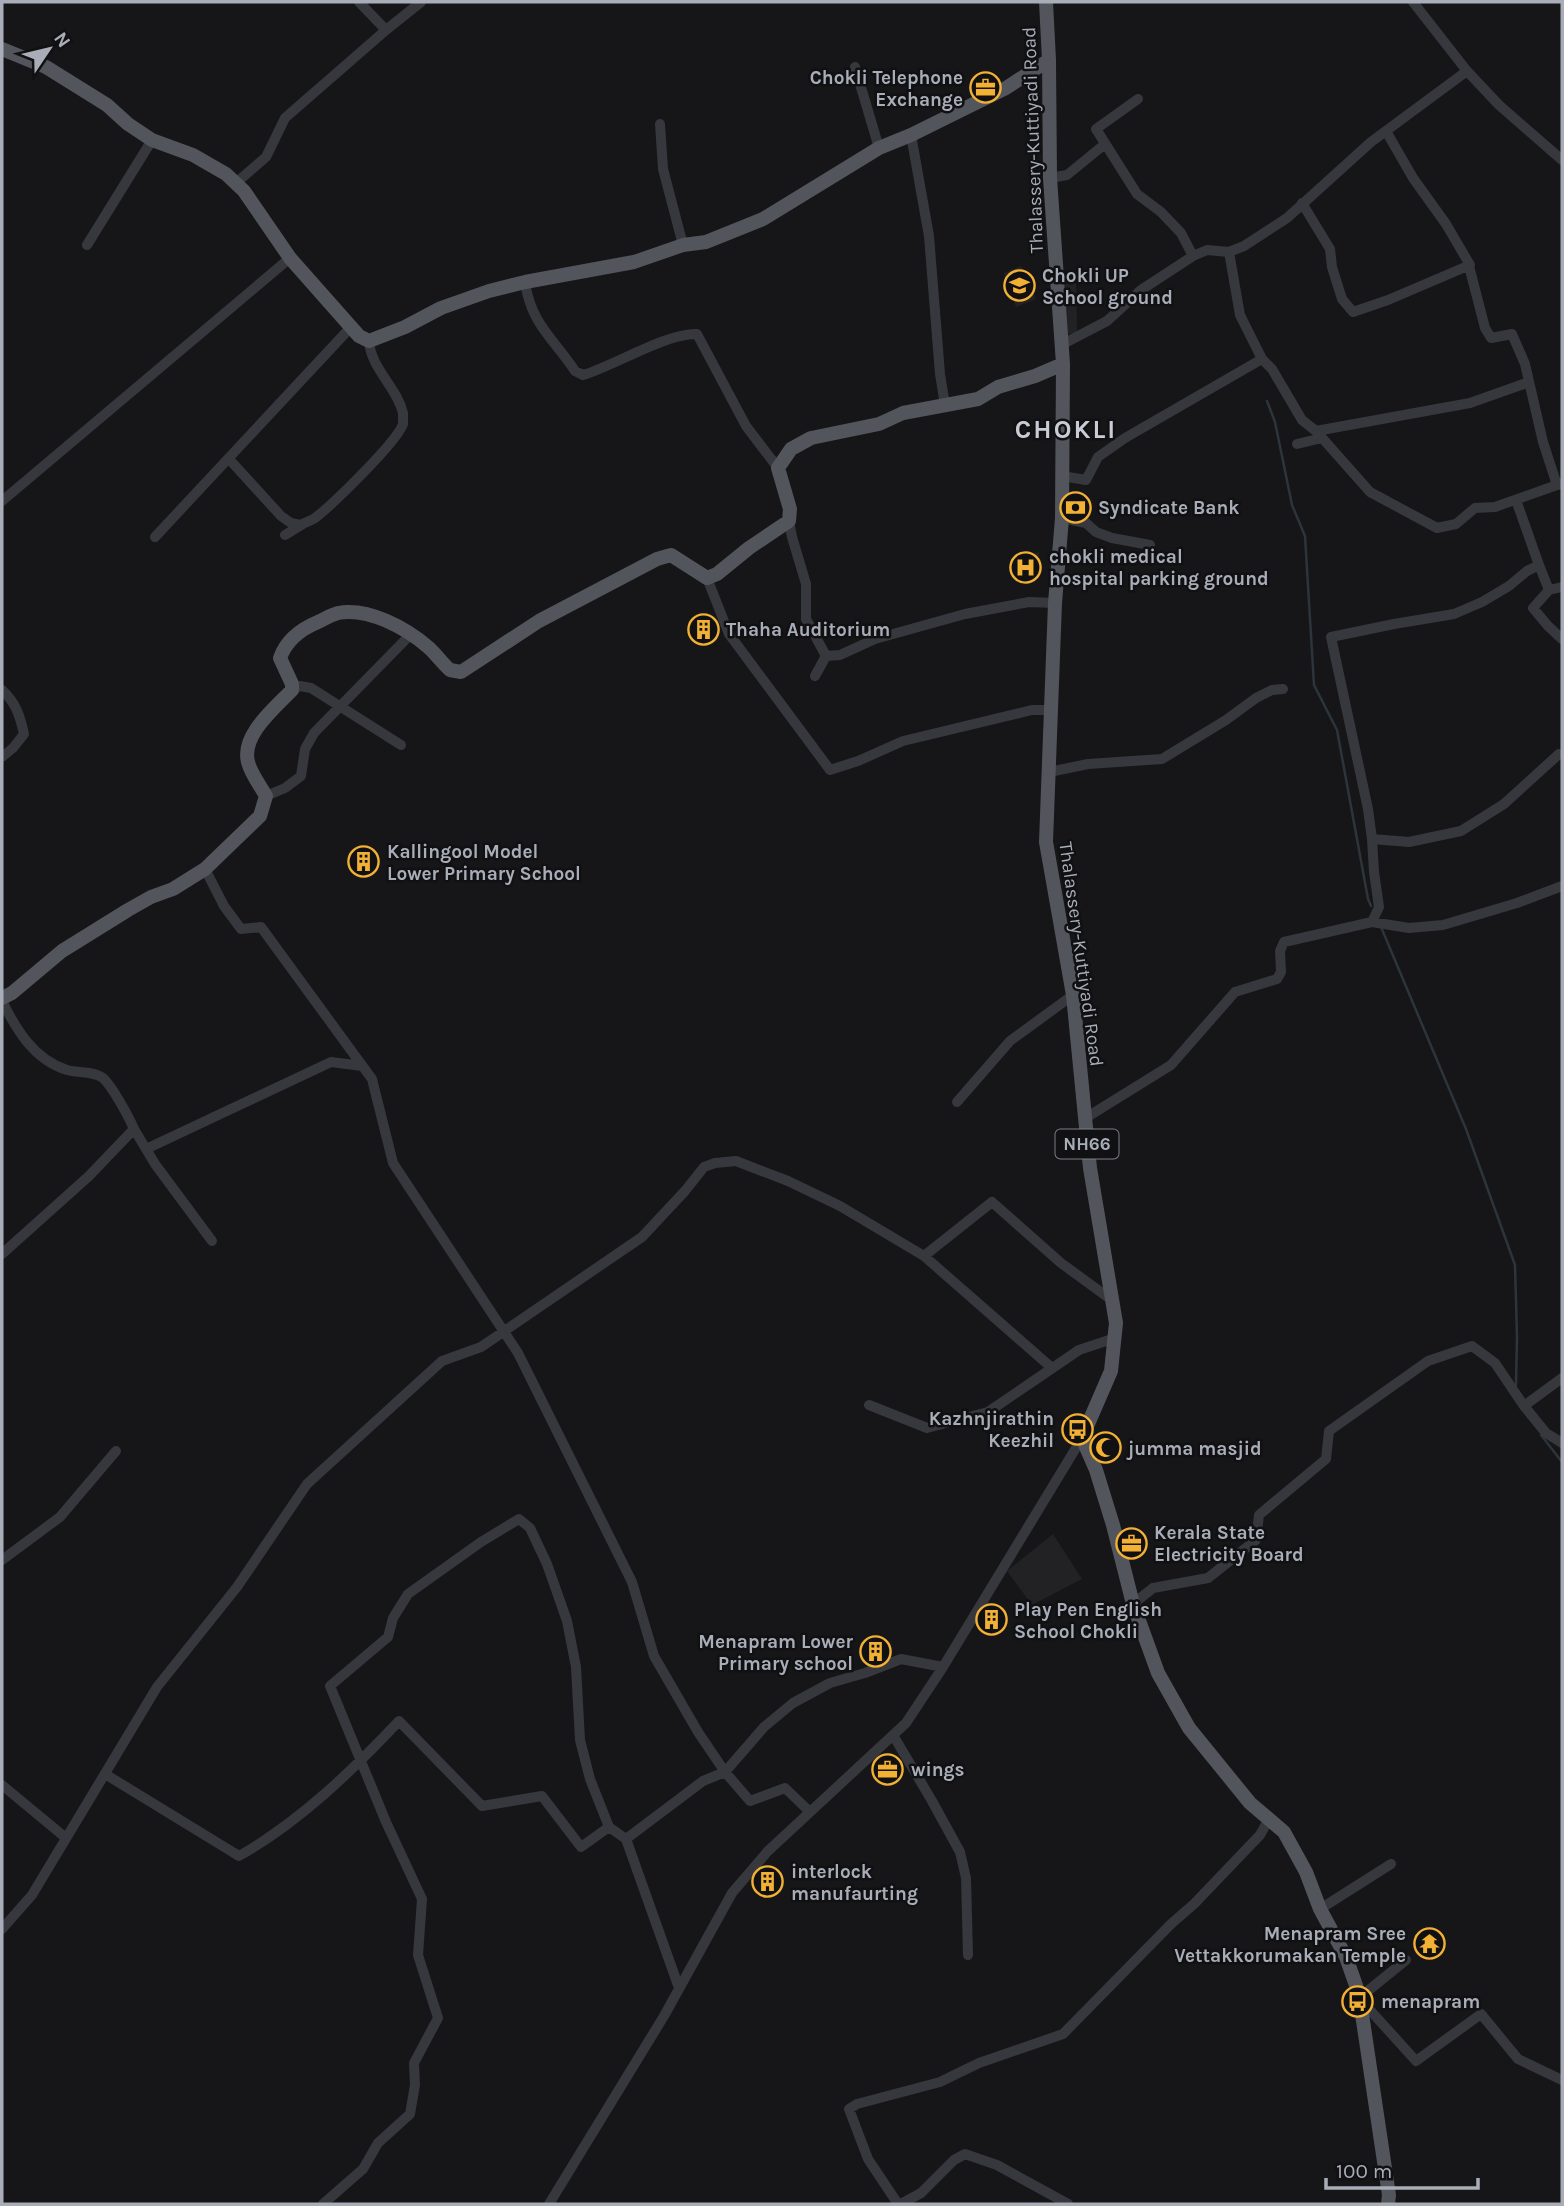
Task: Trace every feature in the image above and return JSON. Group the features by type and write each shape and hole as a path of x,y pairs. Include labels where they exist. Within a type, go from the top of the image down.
{"main road":[{"name":"Thalassery-Kuttiyadi Road","path":"1046,2 1050,178 1063,364 1062,518 1055,603 1046,842 1073,995 1090,1168 1116,1323 1111,1371 1082,1438"},
{"path":"2,49 46,67 107,105 128,124 152,140 214,165 244,191 290,258 359,336 369,341 405,327 441,308 489,291 634,262 683,246 706,242 763,219 879,148 1006,88 1049,60"},
{"path":"2,999 62,951 128,910 173,889 205,869 260,816 266,796 249,765 246,754 248,743 266,718 292,690 292,684 280,658 283,648 296,634 339,613 359,613 376,617 411,634 450,670 461,672 539,621 657,559 671,555 707,578 717,574 789,521 790,509 778,468 791,449 811,438 879,424 903,413 978,399 998,387 1063,364"},
{"path":"1082,1438 1096,1471 1133,1604 1158,1673 1189,1728 1250,1803 1284,1832 1346,1957 1359,1998 1380,2130 1388,2204"}],"street":[{"path":"359,2 386,30"},
{"path":"236,183 266,157 285,118 421,2"},
{"path":"1413,2 1467,71 1499,105 1562,160"},
{"path":"855,67 879,148"},
{"path":"1061,345 1107,321 1141,290 1193,256 1207,250 1229,252 1244,246 1287,218 1386,131 1467,71"},
{"path":"1138,99 1096,129 1137,194 1161,212 1181,233 1193,256"},
{"path":"660,124 663,169 683,246"},
{"path":"1229,252 1240,315 1262,359 1272,369 1301,420 1319,435 1370,492 1437,528 1456,524 1475,508 1495,507 1560,484 1543,442 1525,364 1512,334 1491,338 1485,328 1469,266 1446,224 1413,178 1386,131"},
{"path":"911,135 929,236 945,405"},
{"path":"87,244 152,140"},
{"path":"1050,178 1067,175 1105,144"},
{"path":"1302,203 1330,249 1332,267 1342,299 1353,312 1469,266"},
{"path":"2,501 290,258"},
{"path":"525,282 527,299 533,314 575,371 583,375 687,334 697,334 746,426 778,468"},
{"path":"155,537 351,327"},
{"path":"285,535 314,518 354,482 394,438 403,423 398,402 374,363 369,341"},
{"path":"1062,477 1086,480 1098,457 1125,438 1262,359"},
{"path":"1297,444 1319,435 1470,403 1529,382"},
{"path":"229,459 281,516 300,525 309,521"},
{"path":"1516,500 1549,590"},
{"path":"1062,518 1086,523 1112,538 1150,545"},
{"path":"789,521 806,584 806,619 826,656"},
{"path":"1371,922 1380,907 1368,808 1331,637 1454,614 1500,592 1539,565"},
{"path":"707,578 729,634 830,770 903,741 1032,710 1051,710"},
{"path":"1562,587 1549,590 1533,607 1562,639"},
{"path":"826,656 840,655 859,645 965,614 1029,603 1055,603"},
{"path":"266,796 285,788 301,776 305,749 314,733 411,634"},
{"path":"815,676 826,656"},
{"path":"292,690 300,686 311,688 401,745"},
{"path":"1049,772 1088,764 1162,759 1226,720 1256,698 1272,690 1283,689"},
{"path":"2,690 19,714 24,734 2,757"},
{"path":"1372,839 1409,842 1461,831 1504,804 1561,754"},
{"path":"205,869 224,906 241,929 261,927 372,1079 393,1163 518,1353 632,1582 654,1656 698,1732 725,1772 750,1801 785,1788 810,1812"},
{"path":"1084,1119 1171,1065 1235,992 1277,979 1281,972 1280,951 1284,942 1371,922 1409,928 1443,925 1517,903 1562,886"},
{"path":"957,1102 1010,1041 1073,995"},
{"path":"2,999 14,1024 32,1049 50,1063 64,1069 103,1078 130,1118 146,1149 212,1241"},
{"path":"146,1149 331,1062 362,1066"},
{"path":"2,1254 89,1176 134,1129"},
{"path":"2,1929 32,1895 157,1687 237,1587 307,1483 442,1361 481,1347 642,1237 704,1167 736,1161 788,1181 839,1206 924,1256 1052,1368"},
{"path":"924,1256 992,1202 1061,1263 1113,1301"},
{"path":"869,1405 927,1428 988,1412 1079,1350 1115,1338"},
{"path":"1133,1604 1153,1588 1208,1578 1256,1540 1259,1515 1326,1459 1329,1431 1428,1361 1472,1346 1494,1363 1546,1433 1562,1443"},
{"path":"1522,1404 1562,1378"},
{"path":"550,2204 679,1988 732,1892 768,1851 906,1723 1082,1438"},
{"path":"2,1560 60,1517 116,1451"},
{"path":"323,2204 363,2169 378,2143 410,2113 415,2085 414,2063 438,2018 418,1955 422,1899 386,1822 330,1686 388,1637 393,1618 408,1594 519,1518 530,1528 547,1564 566,1622 576,1667 580,1740 590,1779 609,1827 626,1839 679,1988"},
{"path":"626,1839 703,1781 725,1772 764,1727 793,1703 830,1683 901,1659 943,1667"},
{"path":"105,1774 239,1856 270,1838 361,1761 398,1721 482,1806 542,1796 581,1847 609,1827"},
{"path":"893,1735 960,1852 966,1878 968,1955"},
{"path":"2,1785 66,1838"},
{"path":"1068,2204 997,2165 965,2154 954,2160 921,2193 900,2204 868,2159 849,2109 857,2104 940,2082 979,2063 1063,2034 1203,1895 1260,1835 1269,1819"},
{"path":"1320,1909 1391,1864"},
{"path":"1406,1961 1359,1998 1416,2061 1481,2014 1518,2059 1562,2080"}],"shaded area":[{"name":"Chokli UP School ground","path":"1021,266 1036,299 1016,307 1004,273"},
{"path":"1065,274 1076,274 1077,333 1066,334"},
{"name":"chokli medical hospital parking ground","path":"1039,552 1037,573 1016,578 1013,562"},
{"path":"1053,1534 1082,1579 1032,1605 1007,1571"}],"waterway":[{"path":"1267,401 1275,422 1292,505 1305,536 1314,685 1337,730 1371,906"},
{"path":"1381,927 1466,1129 1515,1265 1516,1385"},
{"path":"1541,1435 1562,1462"}],"place":[{"name":"Chokli Telephone Exchange","path":"986,88"},
{"name":"Chokli UP School ground","path":"1019,286"},
{"name":"Syndicate Bank","path":"1075,507"},
{"name":"chokli medical hospital parking ground","path":"1026,567"},
{"name":"Thaha Auditorium","path":"703,629"},
{"name":"Kallingool Model Lower Primary School","path":"364,862"},
{"name":"Kazhnjirathin Keezhil","path":"1077,1429"},
{"name":"jumma masjid","path":"1105,1448"},
{"name":"Kerala State Electricity Board","path":"1131,1543"},
{"name":"Play Pen English School Chokli","path":"991,1620"},
{"name":"Menapram Lower Primary school","path":"876,1652"},
{"name":"wings","path":"888,1769"},
{"name":"interlock manufaurting","path":"768,1882"},
{"name":"Menapram Sree Vettakkorumakan Temple","path":"1429,1944"},
{"name":"menapram","path":"1358,2001"}],"district":[{"name":"CHOKLI","path":"1066,429"}]}
